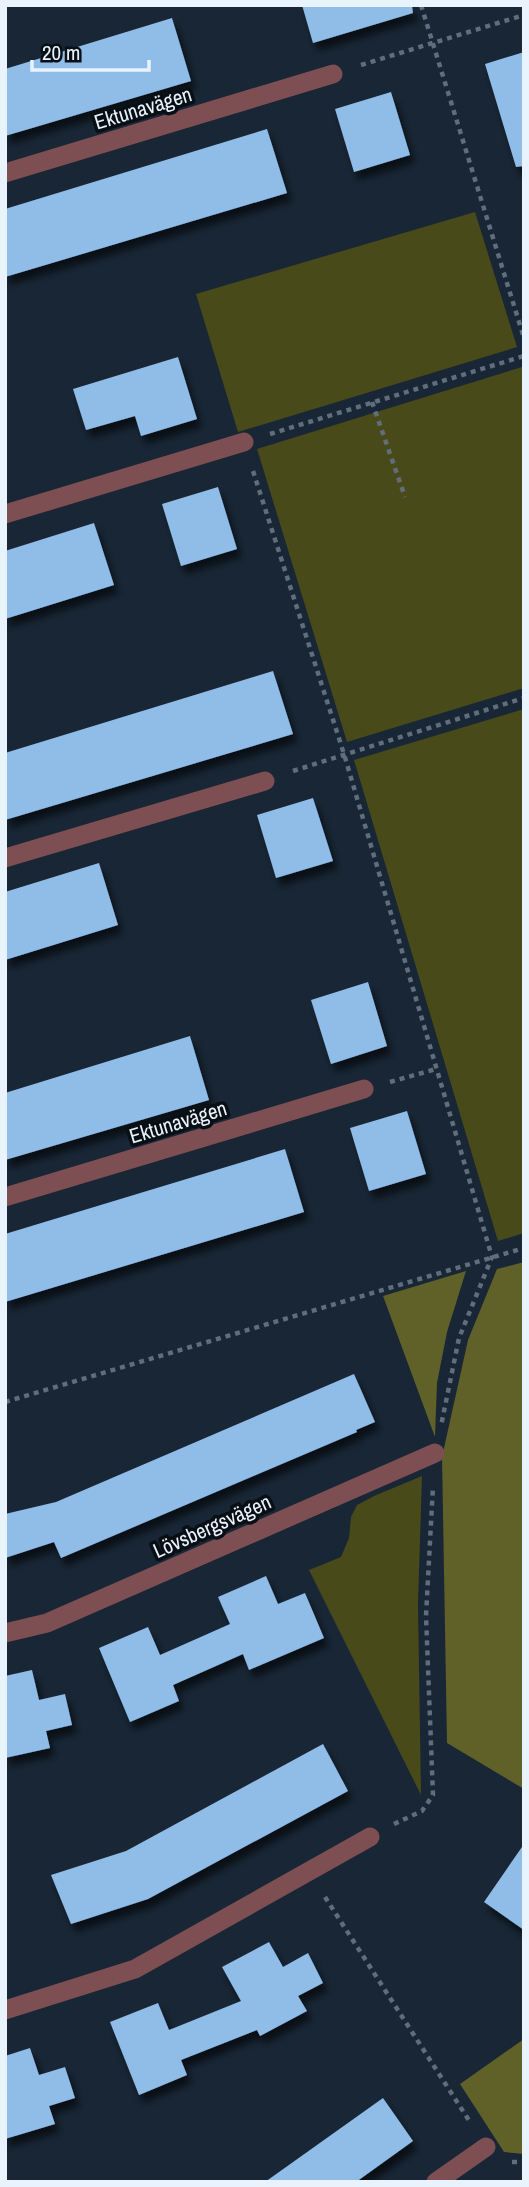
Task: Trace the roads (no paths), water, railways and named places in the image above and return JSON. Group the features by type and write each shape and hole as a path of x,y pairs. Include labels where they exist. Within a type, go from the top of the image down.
{"street":[{"name":"Ektunavägen","path":"5,173 333,74"},
{"path":"5,514 244,442"},
{"path":"5,858 265,780"},
{"name":"Ektunavägen","path":"5,1197 364,1089"},
{"name":"Lövsbergsvägen","path":"5,1633 47,1623 435,1453"},
{"path":"5,2010 135,1969 370,1837"},
{"path":"436,2182 486,2147"}]}
